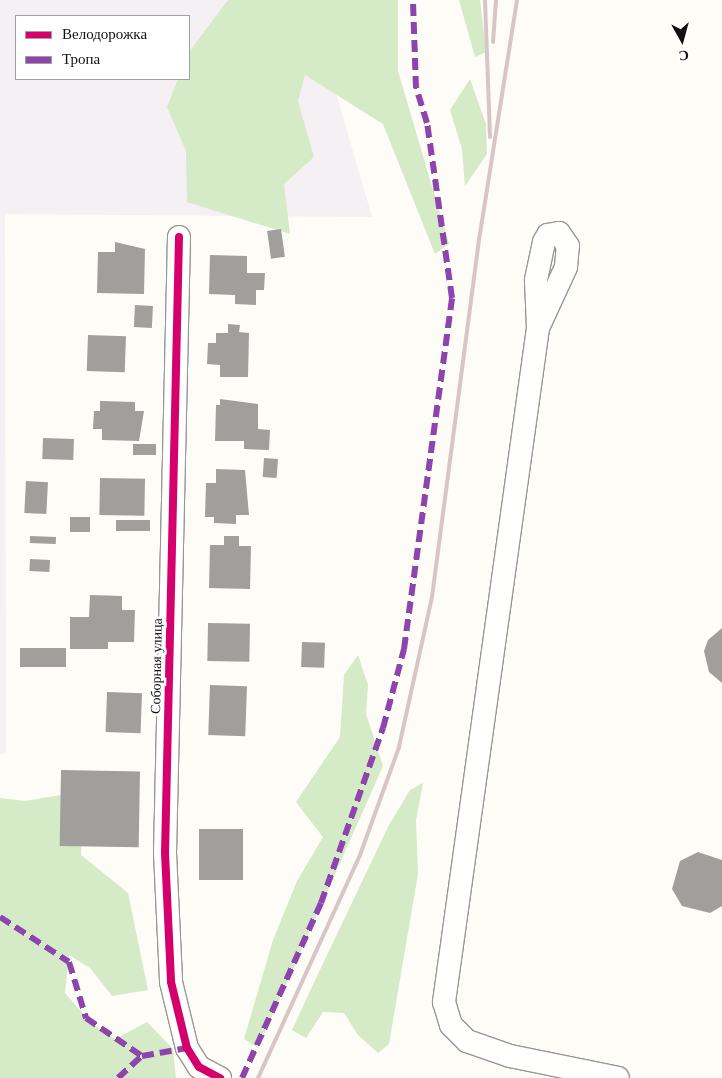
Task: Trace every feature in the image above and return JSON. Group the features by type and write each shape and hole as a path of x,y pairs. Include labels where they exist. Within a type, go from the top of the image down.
{"street":[{"name":"Соборная улица","path":"179,237 165,854 170,962 187,1048 199,1067 220,1078"},
{"path":"538,328 444,1002 451,1025 467,1041 510,1056 618,1078"}],"shaded area":[{"path":"0,0 309,0 372,217 5,214 6,753 0,754"}],"green space":[{"path":"228,0 398,0 398,71 449,244 435,254 383,124 305,75 298,101 314,157 284,184 290,234 187,202 186,151 167,107 178,80 190,80 190,51"},
{"path":"459,0 480,0 486,52 475,57"},
{"path":"470,79 486,124 487,154 465,186 462,149 450,110"},
{"path":"358,655 368,685 366,714 383,766 258,1048 244,1039 273,940 297,881 323,837 296,802 340,737 344,675"},
{"path":"423,783 416,820 418,874 389,1044 378,1053 358,1035 344,1013 323,1012 306,1038 292,1030 388,827 410,790"},
{"path":"61,795 82,817 81,855 128,893 148,990 112,996 90,968 69,955 65,993 91,1023 115,1039 147,1022 173,1049 176,1078 0,1078 0,798 25,801"}],"building":[{"path":"281,229 285,257 271,259 267,231"},
{"path":"115,242 145,249 144,294 97,293 98,252 115,252"},
{"path":"210,255 247,256 247,273 265,273 264,290 256,290 256,305 235,304 235,295 209,294"},
{"path":"135,305 153,306 152,328 134,327"},
{"path":"228,324 240,325 239,332 249,333 248,377 220,377 220,365 207,364 208,343 216,343 216,333 228,333"},
{"path":"88,335 126,336 125,372 87,371"},
{"path":"220,399 258,404 258,429 270,430 269,450 244,449 244,441 215,441 216,405 220,405"},
{"path":"100,401 135,402 135,411 144,411 139,441 102,440 102,429 93,429 94,411 100,411"},
{"path":"43,438 74,439 73,460 42,459"},
{"path":"133,444 156,444 156,455 133,455"},
{"path":"264,458 278,459 277,478 263,477"},
{"path":"216,469 245,470 249,515 236,515 236,524 214,523 214,517 205,517 206,483 216,483"},
{"path":"100,478 145,479 144,516 99,515"},
{"path":"26,481 48,482 46,514 24,513"},
{"path":"70,517 90,517 90,532 70,532"},
{"path":"116,520 150,520 150,531 116,531"},
{"path":"30,536 56,537 56,544 30,543"},
{"path":"224,536 239,536 239,546 251,546 250,589 209,588 210,545 224,545"},
{"path":"30,559 50,560 49,572 29,571"},
{"path":"90,595 122,596 122,610 135,610 134,642 108,642 108,649 70,649 70,617 89,617"},
{"path":"208,623 250,624 249,662 207,661"},
{"path":"722,628 722,683 709,672 704,651 708,640"},
{"path":"302,642 325,643 324,668 301,667"},
{"path":"20,648 66,648 66,667 20,667"},
{"path":"210,685 247,686 245,736 208,735"},
{"path":"107,692 142,693 141,733 106,732"},
{"path":"61,770 140,771 139,847 60,846"},
{"path":"199,829 243,829 243,880 199,880"},
{"path":"698,852 722,860 722,906 710,913 682,906 672,889 680,861"}],"railway":[{"path":"485,0 490,137"},
{"path":"493,42 496,0"},
{"path":"258,1078 360,855 399,747 432,597 479,240 517,0"}],"marked path":[{"path":"242,1078 321,903 383,728 404,649 452,298 427,123 416,88 413,0"},
{"path":"0,917 69,962 86,1018 142,1056"},
{"path":"118,1078 142,1056 187,1048"}],"cycle path":[{"path":"179,237 165,853 171,982 187,1048 199,1067 220,1078"}]}
